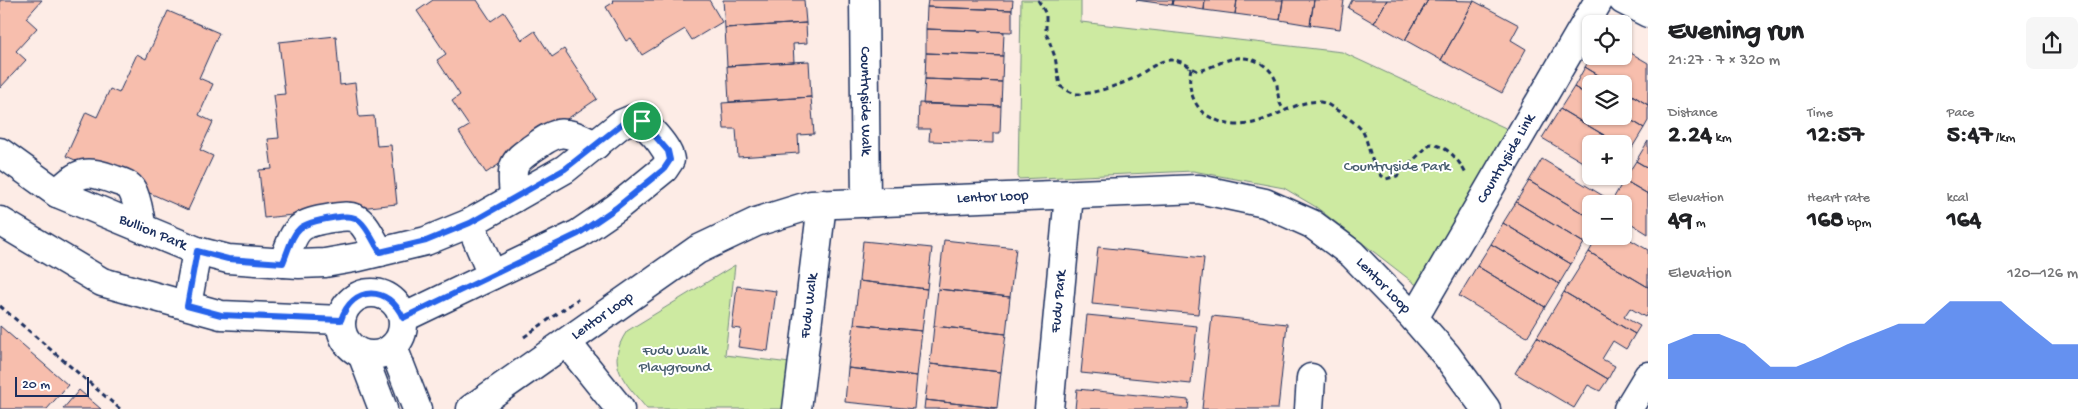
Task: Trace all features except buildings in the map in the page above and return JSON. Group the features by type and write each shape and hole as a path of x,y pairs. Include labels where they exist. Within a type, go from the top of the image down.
{"street":[{"name":"Countryside Walk","path":"864,0 866,203"},
{"name":"Countryside Link","path":"1414,318 1599,0"},
{"path":"1623,0 1648,13"},
{"name":"Bullion Park","path":"0,152 57,193 72,178 84,172 94,173 127,184 132,189 142,228 197,251 228,259 283,263 325,263 426,241 470,223 514,198 513,169 516,162 551,135 559,133 571,134 596,145 628,120 637,119 642,121 668,151 670,160 664,169 616,208 578,234 492,275"},
{"name":"Lentor Loop","path":"471,409 697,250 756,222 822,204 1070,196 1199,189 1265,203 1312,224 1352,254 1414,318 1447,356 1486,409"},
{"name":"Fudu Park","path":"1049,409 1070,196"},
{"name":"Fudu Walk","path":"798,409 822,204"},
{"path":"283,263 293,235 299,228 308,222 346,216 361,222 380,252"},
{"path":"0,221 102,282 221,315 341,320"},
{"path":"403,318 492,275 470,223"},
{"path":"187,306 197,251"},
{"path":"371,293 382,294 392,300 399,308 403,318 402,334 393,347 384,353 362,354 353,349 346,341 341,331 341,320 344,310 361,295 371,293"},
{"path":"567,343 620,409"},
{"path":"393,347 417,409"},
{"path":"362,354 383,409"},
{"path":"1628,409 1648,376"},
{"path":"1309,409 1311,378"}],"path":[{"path":"1038,0 1046,14 1046,32 1060,86 1074,94 1087,94 1112,87 1138,77 1145,71 1170,60 1185,63 1198,71 1231,59 1245,58 1262,64 1276,80 1280,104 1286,110"},
{"path":"1191,68 1189,80 1195,103 1203,113 1224,124 1243,125 1264,121 1286,110 1316,102 1327,104 1357,125 1363,132 1369,155 1381,176 1386,178 1397,176 1430,144 1441,145 1458,159 1463,168"},
{"path":"0,306 120,409"}],"green space":[{"name":"Countryside Park","path":"1021,0 1081,0 1081,22 1342,52 1512,131 1423,290 1316,207 1284,188 1193,171 1018,179"},
{"name":"Fudu Walk Playground","path":"735,265 725,355 798,364 793,409 647,409 625,381 617,364 620,343 627,331"}],"route":[{"path":"633,118 642,121 668,151 670,160 664,169 616,208 578,234 403,318 399,308 392,300 382,294 371,293 361,295 352,301 344,310 341,320 221,315 187,306 197,251 228,259 283,263 293,235 299,228 308,222 346,216 361,222 380,252 426,241 470,223 565,169 628,120 633,118"}]}
